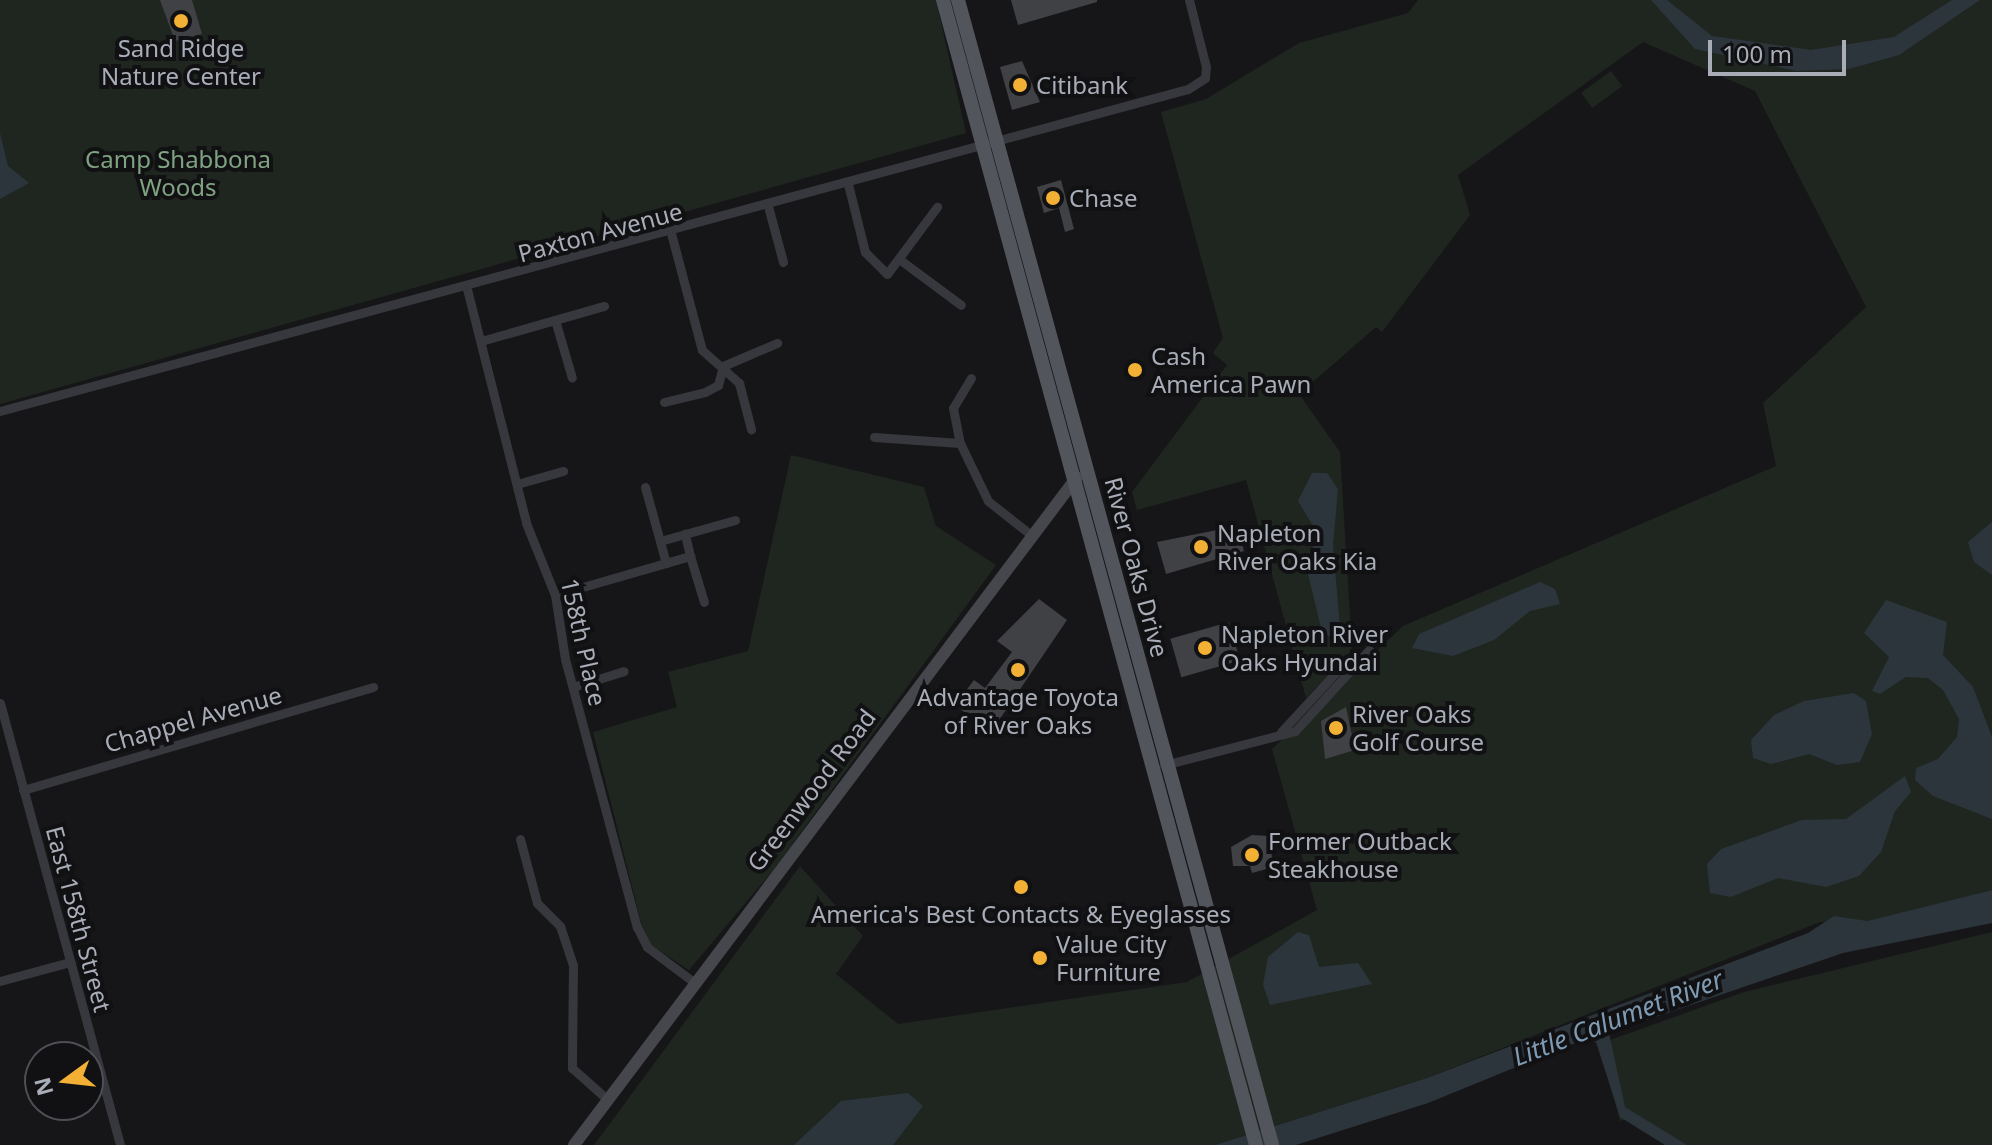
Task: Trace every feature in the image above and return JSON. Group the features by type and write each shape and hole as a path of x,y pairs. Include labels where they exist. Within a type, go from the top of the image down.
{"main road":[{"name":"River Oaks Drive","path":"943,0 1086,464 1161,766 1249,1091 1256,1145"},
{"name":"River Oaks Drive","path":"958,0 989,145 1074,480 1161,766"},
{"name":"River Oaks Drive","path":"1249,1091 1272,1145"}],"street":[{"name":"Paxton Avenue","path":"0,411 467,289 1188,89 1205,78 1189,0"},
{"path":"848,184 873,264 887,274 937,207"},
{"path":"768,206 783,262"},
{"path":"671,233 702,350 739,383 751,429"},
{"path":"899,259 961,305"},
{"name":"158th Place","path":"467,289 517,484 555,595 573,687 641,938 695,983"},
{"path":"481,341 604,306"},
{"path":"555,320 572,378"},
{"path":"723,366 777,343"},
{"path":"664,402 718,385 723,366"},
{"path":"971,378 953,408 960,443 988,501 1030,534"},
{"path":"874,437 960,443"},
{"name":"Greenwood Road","path":"574,1145 1030,534 1086,464"},
{"path":"517,484 563,471"},
{"path":"645,487 666,563"},
{"path":"660,541 735,520"},
{"path":"685,534 704,602"},
{"path":"555,595 690,556"},
{"path":"1161,766 1281,732 1295,731 1369,650"},
{"path":"573,687 624,671"},
{"name":"Chappel Avenue","path":"23,790 373,687"},
{"name":"East 158th Street","path":"0,703 120,1145"},
{"path":"520,839 537,903 560,926 573,965 572,1068 608,1100"},
{"path":"0,981 70,962"}],"green space":[{"name":"Camp Shabbona Woods","path":"0,0 936,0 966,133 0,404"},
{"name":"River Oaks Golf Course","path":"1418,0 1992,0 1992,890 1867,921 1820,922 1427,1078 1215,1145 594,1145 800,866 863,936 836,974 898,1024 1187,982 1317,910 1272,749 1403,626 1776,466 1763,403 1866,307 1755,91 1643,42 1458,175 1470,215 1382,332 1376,327 1299,394 1340,452 1352,650 1306,698 1246,480 1137,510 1132,492 1227,365 1213,353 1223,338 1161,112 1206,99 1299,43 1408,13"},
{"path":"1611,71 1622,86 1592,108 1581,93"},
{"path":"791,455 924,487 936,526 996,565 775,868 689,970 646,942 593,732 677,707 668,672 748,651"},
{"path":"1992,932 1992,1145 1681,1145 1631,1118 1620,1121 1599,1044 1744,992"}],"water":[{"path":"1651,0 1667,0 1712,36 1811,50 1894,37 1952,0 1980,0 1899,55 1849,69 1797,71 1695,49"},
{"path":"0,133 8,166 29,183 0,199"},
{"path":"1312,473 1327,473 1338,489 1333,546 1340,627 1330,637 1322,632 1308,574 1316,531 1298,501"},
{"path":"1992,522 1992,575 1974,562 1968,542"},
{"path":"1540,582 1555,589 1560,604 1530,611 1494,640 1453,656 1412,648 1419,634"},
{"path":"1886,600 1947,622 1943,655 1973,687 1992,737 1992,819 1933,796 1915,780 1916,768 1938,759 1957,737 1959,719 1943,690 1928,678 1906,677 1880,694 1872,691 1889,657 1864,633"},
{"path":"1854,693 1866,701 1872,734 1860,762 1837,765 1809,754 1771,764 1753,758 1751,740 1774,715 1804,701"},
{"path":"1905,776 1911,792 1895,811 1881,852 1859,876 1826,887 1778,878 1731,897 1710,893 1707,864 1721,849 1802,820 1846,819"},
{"name":"Little Calumet River","path":"1992,890 1992,923 1843,953 1609,1033 1625,1107 1687,1145 1665,1145 1620,1117 1596,1042 1585,1039 1428,1103 1296,1145 1215,1145 1427,1078 1808,933 1834,916 1867,921"},
{"path":"1298,932 1309,935 1319,967 1358,963 1372,984 1270,1005 1263,985 1268,957"},
{"path":"908,1093 923,1106 893,1145 794,1145 841,1101"}],"building":[{"name":"Sand Ridge Nature Center","path":"160,0 192,0 202,34 175,41"},
{"path":"1011,0 1097,0 1097,2 1018,25"},
{"name":"Citibank","path":"1022,61 1040,102 1012,110 1000,67"},
{"name":"Chase","path":"1061,180 1074,229 1065,232 1059,208 1044,213 1037,187"},
{"name":"Napleton River Oaks Kia","path":"1237,526 1244,551 1166,574 1157,542"},
{"name":"Advantage Toyota of River Oaks","path":"1039,599 1067,620 991,732 955,705 974,680 985,688 1012,652 997,641"},
{"name":"Napleton River Oaks Hyundai","path":"1229,622 1240,660 1181,677 1170,639"},
{"name":"River Oaks Golf Course","path":"1346,707 1355,750 1325,759 1321,721"},
{"name":"Former Outback Steakhouse","path":"1252,835 1268,836 1274,867 1252,873 1250,866 1233,866 1231,847"}],"place":[{"name":"Sand Ridge Nature Center","path":"181,21"},
{"name":"Citibank","path":"1020,85"},
{"name":"Chase","path":"1053,198"},
{"name":"Cash America Pawn","path":"1135,370"},
{"name":"Napleton River Oaks Kia","path":"1201,547"},
{"name":"Napleton River Oaks Hyundai","path":"1205,648"},
{"name":"Advantage Toyota of River Oaks","path":"1018,670"},
{"name":"River Oaks Golf Course","path":"1336,728"},
{"name":"Former Outback Steakhouse","path":"1252,855"},
{"name":"America's Best Contacts & Eyeglasses","path":"1021,887"},
{"name":"Value City Furniture","path":"1040,958"}]}
